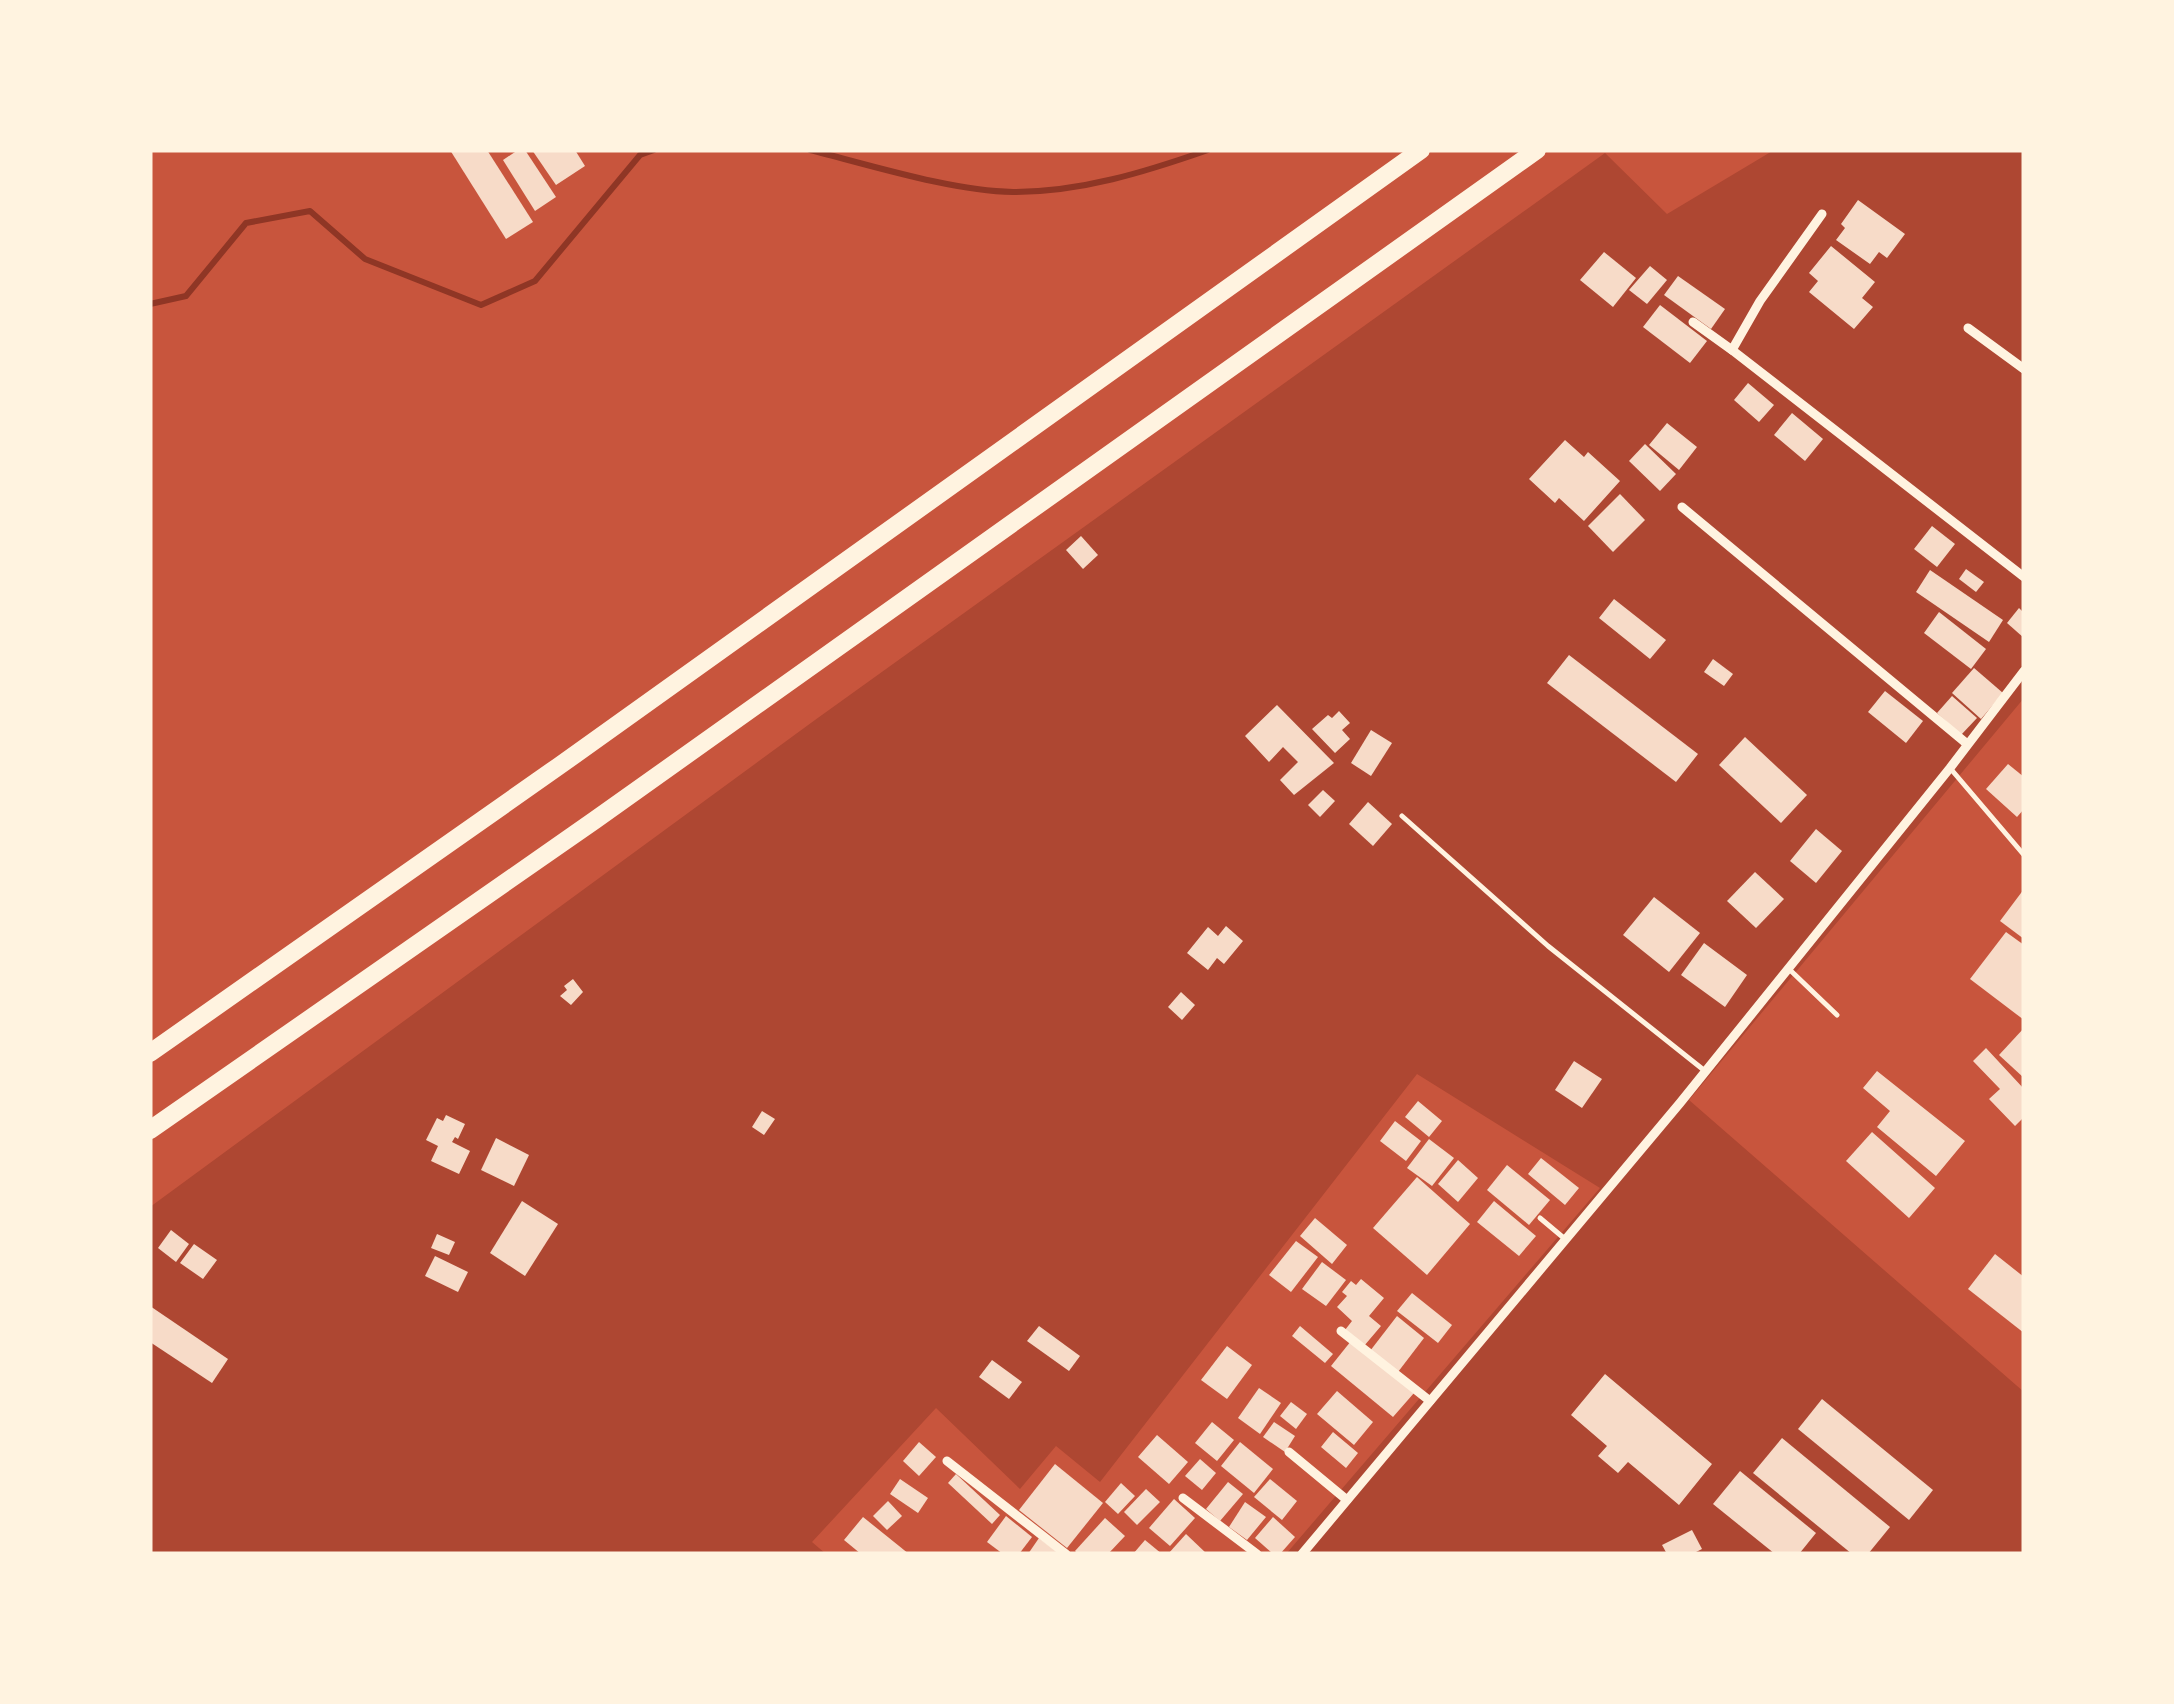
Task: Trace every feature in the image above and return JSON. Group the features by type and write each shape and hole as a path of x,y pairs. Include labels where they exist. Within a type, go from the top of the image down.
{"highway":[{"path":"150,1053 1421,150"},
{"path":"150,1130 595,820 1537,150"}],"street":[{"path":"1732,350 1760,301 1822,214"},
{"path":"1693,322 2024,578"},
{"path":"1968,328 2024,368"},
{"path":"1682,507 1966,743"},
{"path":"1302,1554 1705,1072 2024,671"},
{"path":"1341,1331 1430,1401"},
{"path":"1289,1452 1347,1500"},
{"path":"947,1461 1066,1554"},
{"path":"1184,1498 1257,1554"}],"lane":[{"path":"1950,768 2024,855"},
{"path":"1402,816 1548,946 1705,1072"},
{"path":"1787,968 1837,1014"},
{"path":"1540,1218 1565,1239"}],"shaded area":[{"path":"1774,150 2024,150 2024,698 1689,1100 2024,1392 2024,1554 1286,1554 1600,1188 1417,1074 1100,1482 1056,1446 1020,1489 936,1408 812,1542 826,1554 150,1554 150,1207 815,720 1605,153 1667,214"}],"building":[{"path":"450,150 487,150 533,222 506,239"},
{"path":"525,150 556,197 535,211 503,160"},
{"path":"532,150 575,150 585,166 556,185"},
{"path":"1858,200 1905,234 1887,258 1879,252 1870,264 1836,240 1845,228 1841,224"},
{"path":"1831,246 1875,282 1862,298 1873,307 1854,329 1809,292 1818,281 1809,273"},
{"path":"1604,252 1636,278 1613,307 1580,280"},
{"path":"1650,266 1667,280 1647,304 1629,290"},
{"path":"1678,276 1725,309 1711,329 1664,295"},
{"path":"1660,305 1707,341 1690,363 1643,327"},
{"path":"1748,383 1774,405 1759,422 1734,400"},
{"path":"1792,413 1823,439 1805,461 1774,435"},
{"path":"1667,423 1697,447 1679,470 1649,445"},
{"path":"1565,440 1584,457 1588,452 1620,481 1584,521 1559,498 1555,503 1529,479"},
{"path":"1645,444 1676,474 1660,491 1629,461"},
{"path":"1620,494 1645,520 1613,552 1588,526"},
{"path":"1932,526 1955,544 1937,567 1914,549"},
{"path":"1081,536 1098,555 1083,569 1066,550"},
{"path":"1966,569 1984,582 1976,592 1959,579"},
{"path":"1930,570 2003,620 1989,642 1916,592"},
{"path":"1614,599 1666,640 1650,659 1599,618"},
{"path":"2019,608 2024,613 2024,638 2007,623"},
{"path":"1939,612 1986,649 1971,669 1924,633"},
{"path":"1569,655 1698,754 1676,782 1547,683"},
{"path":"1713,659 1733,674 1724,686 1704,672"},
{"path":"1974,668 2003,693 1981,719 1952,693"},
{"path":"1885,691 1923,721 1906,743 1868,712"},
{"path":"1952,696 1977,718 1961,735 1937,713"},
{"path":"1277,705 1334,763 1294,795 1280,780 1298,762 1283,747 1269,762 1245,736"},
{"path":"1339,711 1350,723 1342,730 1350,739 1335,753 1312,729"},
{"path":"1371,730 1392,743 1371,776 1351,763"},
{"path":"1745,737 1807,795 1781,823 1719,765"},
{"path":"2008,764 2024,777 2024,809 2017,817 1986,789"},
{"path":"1323,790 1335,801 1320,817 1308,805"},
{"path":"1368,802 1392,824 1373,846 1349,824"},
{"path":"1816,829 1842,851 1816,883 1790,861"},
{"path":"1755,872 1784,899 1756,928 1727,901"},
{"path":"2024,889 2024,939 2000,921"},
{"path":"1654,897 1700,933 1669,972 1623,935"},
{"path":"1226,926 1243,941 1224,964 1217,958 1208,970 1187,953 1208,927 1218,936"},
{"path":"2006,932 2024,945 2024,1020 1970,979"},
{"path":"1704,943 1747,975 1725,1007 1681,975"},
{"path":"573,979 583,992 571,1005 560,996"},
{"path":"1181,992 1195,1005 1182,1020 1168,1007"},
{"path":"2024,1028 2024,1078 1999,1055"},
{"path":"1986,1048 2024,1089 2024,1117 2015,1126 1989,1099 2000,1089 1973,1061"},
{"path":"1574,1061 1602,1079 1582,1108 1555,1090"},
{"path":"1877,1071 1965,1141 1936,1176 1877,1127 1890,1111 1863,1088"},
{"path":"1418,1101 1442,1121 1429,1137 1405,1117"},
{"path":"762,1111 775,1119 764,1135 752,1127"},
{"path":"446,1115 465,1124 458,1139 455,1137 452,1142 470,1151 459,1174 431,1161 438,1146 426,1140 437,1118 443,1121"},
{"path":"1395,1121 1421,1141 1406,1161 1380,1141"},
{"path":"1872,1132 1935,1188 1909,1218 1846,1161"},
{"path":"496,1138 529,1155 514,1186 481,1170"},
{"path":"1429,1139 1454,1158 1432,1186 1407,1168"},
{"path":"1541,1158 1579,1188 1565,1205 1528,1174"},
{"path":"1458,1160 1478,1178 1458,1202 1438,1184"},
{"path":"1507,1165 1550,1200 1529,1225 1487,1190"},
{"path":"1417,1177 1470,1224 1427,1275 1373,1228"},
{"path":"522,1201 558,1224 525,1276 490,1253"},
{"path":"1494,1201 1536,1236 1519,1256 1477,1222"},
{"path":"1315,1218 1347,1245 1332,1264 1300,1236"},
{"path":"171,1230 189,1244 176,1262 158,1248"},
{"path":"437,1234 455,1242 449,1255 431,1248"},
{"path":"1296,1241 1318,1257 1291,1292 1269,1275"},
{"path":"194,1244 217,1260 203,1279 180,1263"},
{"path":"1995,1254 2024,1277 2024,1333 1968,1289"},
{"path":"435,1256 468,1272 458,1292 425,1276"},
{"path":"1322,1262 1346,1280 1326,1306 1302,1289"},
{"path":"1361,1279 1384,1298 1369,1316 1381,1326 1364,1346 1345,1330 1352,1321 1337,1307 1347,1296 1342,1292 1351,1281 1356,1285"},
{"path":"1412,1293 1452,1325 1438,1343 1397,1311"},
{"path":"150,1306 228,1359 212,1383 150,1342"},
{"path":"1397,1316 1424,1338 1398,1372 1370,1351"},
{"path":"1039,1326 1080,1356 1069,1371 1027,1341"},
{"path":"1300,1326 1333,1354 1325,1363 1292,1336"},
{"path":"1351,1341 1414,1393 1393,1417 1331,1366"},
{"path":"1227,1346 1252,1365 1227,1399 1201,1380"},
{"path":"992,1360 1022,1382 1009,1399 979,1377"},
{"path":"1605,1374 1712,1464 1679,1505 1628,1462 1618,1473 1598,1456 1607,1446 1571,1415"},
{"path":"1259,1388 1281,1403 1260,1434 1238,1418"},
{"path":"1337,1391 1373,1422 1354,1445 1317,1414"},
{"path":"1822,1399 1933,1490 1909,1520 1798,1429"},
{"path":"1291,1402 1307,1414 1296,1429 1280,1416"},
{"path":"1212,1422 1234,1440 1217,1461 1195,1443"},
{"path":"1274,1422 1295,1436 1285,1452 1263,1437"},
{"path":"1333,1432 1358,1453 1346,1468 1321,1447"},
{"path":"1157,1435 1188,1462 1169,1484 1138,1457"},
{"path":"1782,1438 1890,1527 1868,1554 1852,1554 1753,1473"},
{"path":"919,1442 936,1457 919,1476 903,1461"},
{"path":"1240,1442 1273,1469 1254,1493 1221,1466"},
{"path":"1200,1459 1216,1473 1202,1490 1185,1476"},
{"path":"1055,1464 1103,1503 1067,1548 1019,1510"},
{"path":"1740,1471 1816,1533 1799,1554 1775,1554 1713,1504"},
{"path":"956,1474 1000,1515 992,1524 948,1483"},
{"path":"900,1479 928,1498 918,1513 890,1494"},
{"path":"1270,1479 1297,1501 1282,1520 1254,1497"},
{"path":"1228,1482 1243,1494 1220,1521 1206,1509"},
{"path":"1121,1483 1135,1496 1118,1514 1105,1502"},
{"path":"1146,1489 1160,1502 1137,1525 1124,1512"},
{"path":"1174,1499 1195,1518 1170,1546 1149,1528"},
{"path":"888,1501 902,1516 887,1530 873,1516"},
{"path":"1245,1502 1266,1517 1247,1540 1229,1527"},
{"path":"1006,1516 1032,1537 1019,1554 1003,1554 987,1542"},
{"path":"863,1517 909,1554 861,1554 844,1540"},
{"path":"1273,1517 1295,1537 1280,1554 1273,1554 1255,1538"},
{"path":"1105,1518 1125,1536 1108,1554 1078,1554 1075,1551"},
{"path":"1692,1530 1702,1549 1692,1554 1667,1554 1662,1545"},
{"path":"1186,1534 1207,1554 1168,1554"},
{"path":"1039,1538 1060,1554 1028,1554"},
{"path":"1145,1540 1162,1554 1133,1554"}],"waterway":[{"path":"150,304 186,296 246,223 310,211 365,259 481,305 535,281 640,155 654,150"},
{"path":"810,150 938,182 1013,192 1088,185 1208,150"}]}
